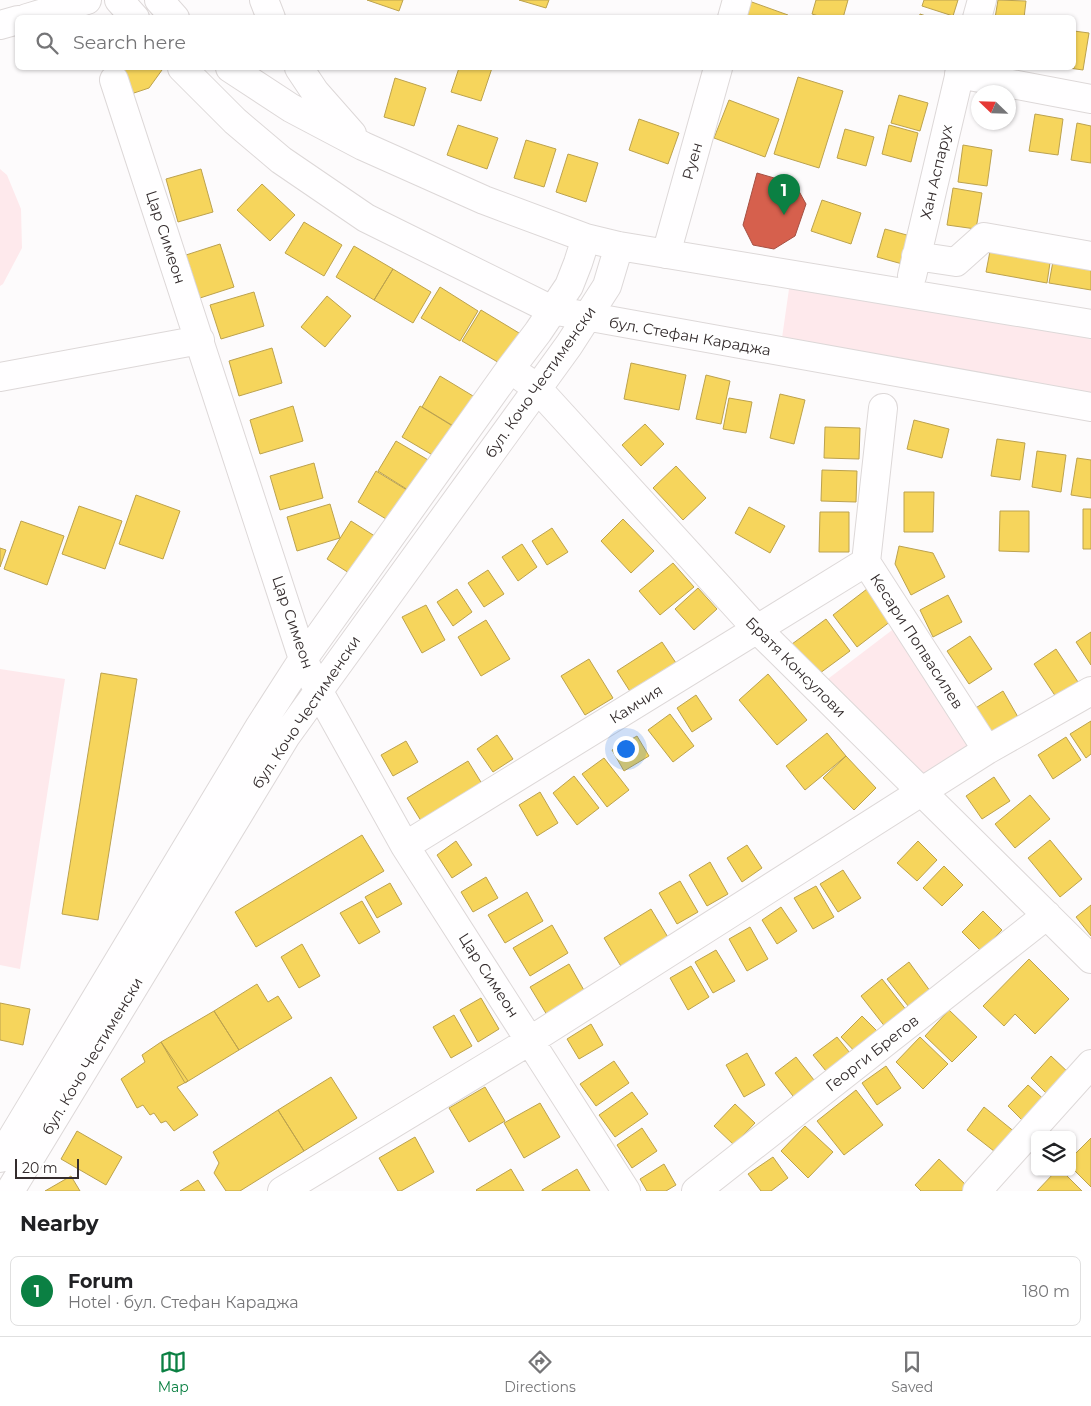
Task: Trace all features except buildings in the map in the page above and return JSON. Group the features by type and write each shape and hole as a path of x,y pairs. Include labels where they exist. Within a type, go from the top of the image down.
{"street":[{"path":"37,15 87,0"},
{"path":"119,0 132,15"},
{"path":"158,0 172,15"},
{"path":"264,0 270,15"},
{"path":"733,15 736,0"},
{"path":"978,15 982,0"},
{"path":"0,25 15,21"},
{"name":"бул. Стефан Караджа","path":"184,70 236,121 281,160 366,218 552,310 1091,407"},
{"path":"233,70 291,108 363,146 484,200 586,238 619,246 1091,324"},
{"path":"300,70 315,92 363,146"},
{"name":"Руен","path":"666,254 717,70"},
{"path":"960,71 1091,99"},
{"name":"Хан Аспарух","path":"960,71 914,266 956,262 984,237 1091,256"},
{"name":"Цар Симеон","path":"114,80 303,659 318,690 406,846 626,1191"},
{"name":"бул. Кочо Честименски","path":"0,1158 260,726 303,659 569,286 586,238"},
{"name":"бул. Кочо Честименски","path":"10,1187 286,736 569,345 607,286 619,246"},
{"path":"0,377 200,340"},
{"name":"Братя Консулови","path":"510,369 538,388 757,629 1091,959"},
{"name":"Кесари Попвасилев","path":"883,408 866,562 987,750"},
{"name":"Камчия","path":"406,846 866,562"},
{"path":"282,1191 531,1040 987,750 1091,691"},
{"name":"Георги Брегов","path":"696,1191 1047,915"},
{"path":"977,1191 1091,1064"}],"shaded area":[{"path":"0,169 7,175 21,209 22,248 3,284 0,286"},
{"path":"791,275 1091,324 1091,407 780,352"},
{"path":"904,621 987,750 921,793 816,688"},
{"path":"0,669 65,679 20,969 0,965"}],"place":[{"name":"Forum","path":"784,215"}]}
